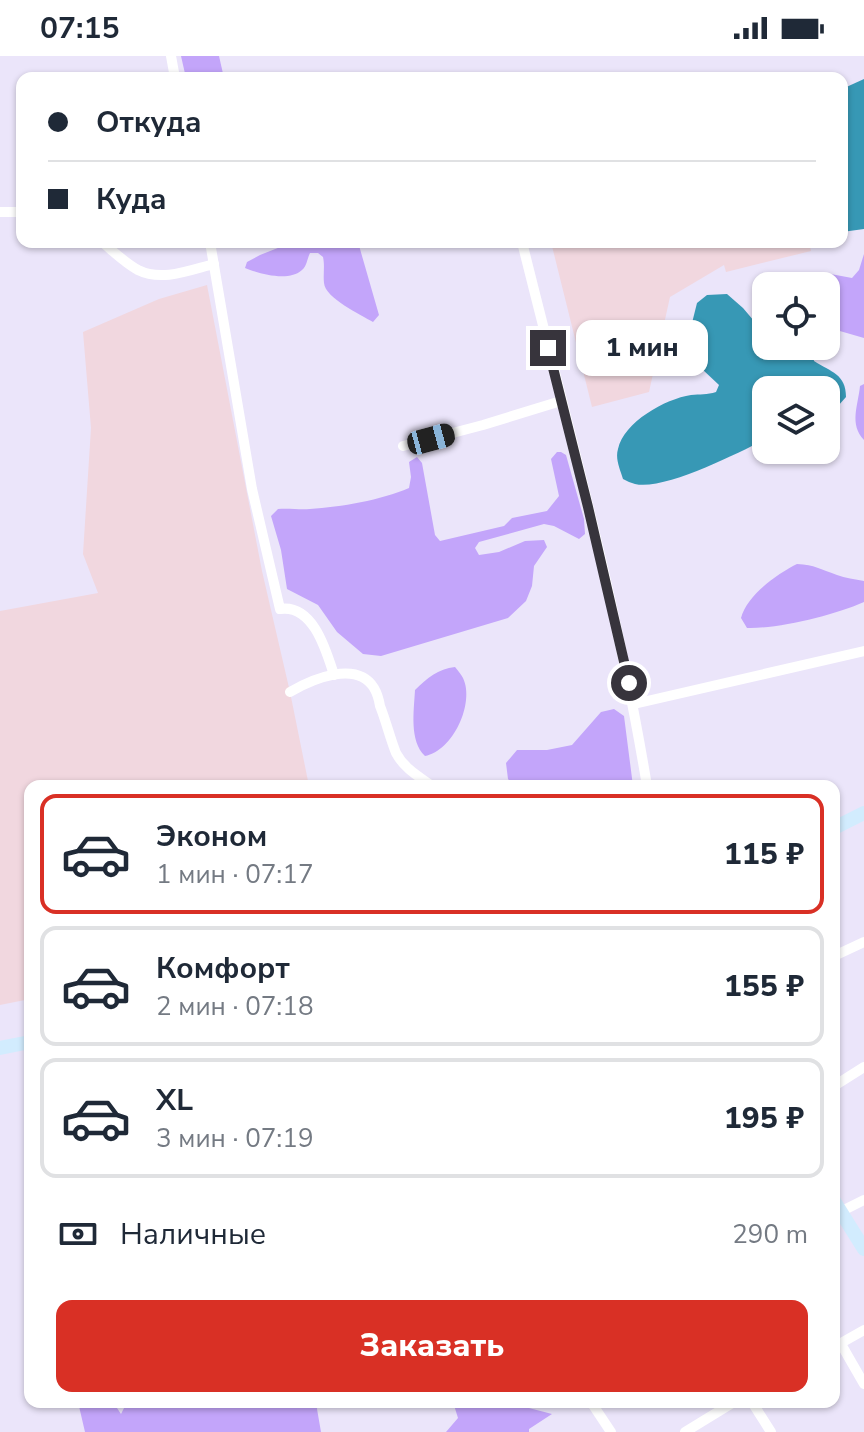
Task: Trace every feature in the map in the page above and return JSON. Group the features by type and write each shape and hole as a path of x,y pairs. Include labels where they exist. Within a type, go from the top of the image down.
{"street":[{"path":"110,248 137,269 152,275 166,275 214,264"},
{"path":"211,248 252,489 280,609 290,608 303,614 313,626 326,648 334,675"},
{"path":"523,248 634,704 646,780"},
{"path":"403,446 561,401"},
{"path":"634,704 864,651"},
{"path":"290,692 334,675 347,673 363,676 374,688 397,754 408,769 424,780"},
{"path":"840,825 863,815"},
{"path":"840,953 864,942"},
{"path":"0,1048 24,1043"},
{"path":"840,1082 864,1067"},
{"path":"840,1208 864,1200"},
{"path":"840,1215 864,1249"},
{"path":"840,1344 864,1330"},
{"path":"840,1350 864,1384"},
{"path":"595,1408 611,1432"},
{"path":"685,1432 724,1408"},
{"path":"756,1408 771,1432"}],"shaded area":[{"path":"181,56 219,56 223,72 185,72"},
{"path":"278,248 360,248 379,315 373,322 344,306 330,294 324,283 323,257 318,253 310,253 304,268 290,276 245,268 247,262"},
{"path":"552,248 810,248 811,251 726,272 724,265 670,297 649,392 592,407"},
{"path":"864,254 864,338 840,331 840,276 852,278 859,270"},
{"path":"207,285 262,571 308,780 24,780 24,1000 0,1005 0,611 98,593 83,554 91,428 83,332 159,299"},
{"path":"864,384 864,440 857,428 856,408 860,386"},
{"path":"557,452 566,455 584,519 585,534 579,539 544,524 479,542 475,548 479,555 499,552 525,541 544,540 547,547 534,566 532,586 526,601 508,618 381,656 363,654 337,632 318,605 287,589 281,550 271,516 278,509 335,507 409,488 409,462 417,457 422,463 435,535 440,541 504,526 512,518 547,511 559,496 551,459"},
{"path":"797,564 864,581 864,602 806,620 747,628 741,618 749,601 772,579"},
{"path":"455,667 466,688 464,712 452,736 435,752 425,756 415,734 415,690 433,675"},
{"path":"614,709 624,716 632,780 508,779 506,763 517,750 547,750 572,745 601,712"},
{"path":"79,1408 117,1408 121,1414 124,1408 317,1408 321,1432 85,1432"},
{"path":"455,1408 529,1408 552,1414 529,1432 446,1432 458,1418"}],"water":[{"path":"864,79 864,229 848,231 848,86"},
{"path":"727,294 752,319 752,360 814,360 838,376 752,376 752,446 664,482 648,485 623,479 617,460 618,449 637,421 669,401 716,392 719,385 702,369 692,323 697,303 707,295"},
{"path":"840,378 845,389 846,397 840,404"}],"route":[{"path":"548,348 629,683"}]}
